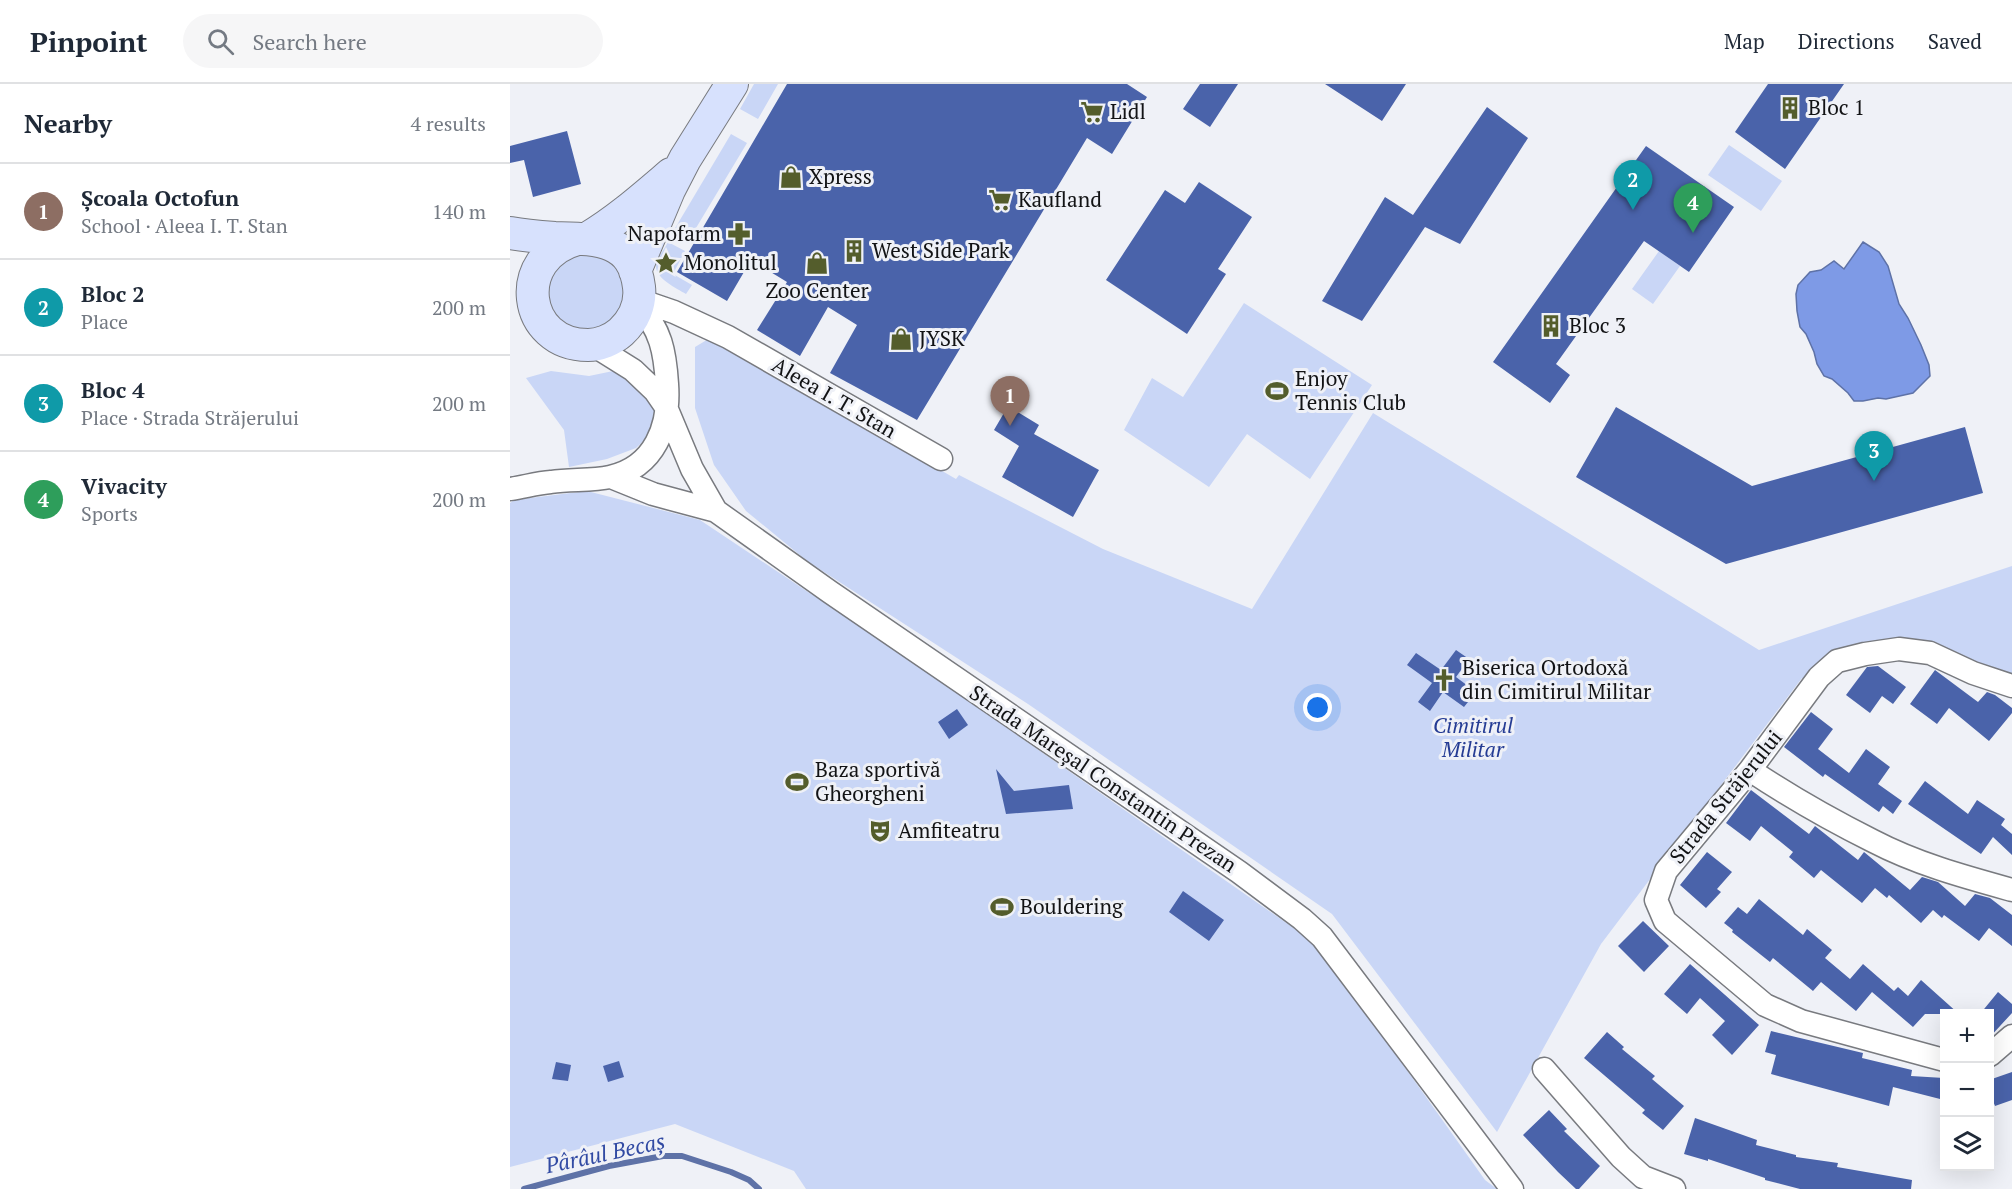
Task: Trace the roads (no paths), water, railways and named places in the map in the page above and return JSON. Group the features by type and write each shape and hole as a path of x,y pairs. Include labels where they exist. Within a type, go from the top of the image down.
{"main road":[{"path":"510,272 533,301 540,319 553,334 565,341 579,345 593,345 607,341 620,333 632,318 662,205 683,164 732,84"},
{"path":"533,301 534,281 542,261 557,246 582,238 611,224 683,164"},
{"path":"510,233 533,237 582,238 614,245 627,256 638,289"}],"street":[{"name":"Aleea I. T. Stan","path":"638,289 674,312 728,337 941,459"},
{"name":"Strada Mareșal Constantin Prezan","path":"638,289 660,340 667,377 666,407"},
{"name":"Strada Mareșal Constantin Prezan","path":"593,345 633,370 655,391 666,407 692,469 716,511 830,592 1239,872 1302,919 1322,937 1512,1189"},
{"path":"510,489 551,482 611,477 630,469 652,453 661,437 666,407"},
{"path":"611,477 653,494 716,511"},
{"name":"Strada Străjerului","path":"1940,1059 1801,1021 1765,1005 1665,921 1656,900 1666,871 1750,770 1819,676 1837,661 1899,649 1930,653 1973,673 2012,686"},
{"path":"1750,770 1875,842 1954,874 2012,890"},
{"path":"1994,1051 2012,1036"},
{"path":"1544,1069 1621,1157 1643,1177 1674,1189"}],"water":[{"path":"1863,242 1879,252 1888,266 1899,304 1921,345 1929,365 1930,376 1913,393 1886,399 1854,401 1832,379 1824,376 1817,364 1806,334 1800,327 1796,294 1798,285 1810,272 1821,270 1834,261 1844,269"}],"waterway":[{"name":"Pârâul Becaș","path":"524,1189 609,1166 663,1156 682,1156 731,1172 749,1180 759,1189"}],"place":[{"name":"Bloc 1","path":"1790,108"},
{"name":"Lidl","path":"1092,112"},
{"name":"Xpress","path":"791,177"},
{"name":"Kaufland","path":"1000,200"},
{"name":"Bloc 2","path":"1633,210"},
{"name":"Vivacity","path":"1693,233"},
{"name":"Napofarm","path":"739,234"},
{"name":"West Side Park","path":"854,251"},
{"name":"Monolitul","path":"666,263"},
{"name":"Zoo Center","path":"817,263"},
{"name":"Bloc 3","path":"1551,326"},
{"name":"JYSK","path":"901,339"},
{"name":"Enjoy Tennis Club","path":"1277,391"},
{"name":"Școala Octofun","path":"1010,426"},
{"name":"Bloc 4","path":"1874,481"},
{"name":"Biserica Ortodoxă din Cimitirul Militar","path":"1444,680"},
{"name":"Baza sportivă Gheorgheni","path":"797,782"},
{"name":"Amfiteatru","path":"880,831"},
{"name":"Bouldering","path":"1002,907"}],"park label":[{"name":"Cimitirul Militar","path":"1473,738"}]}
